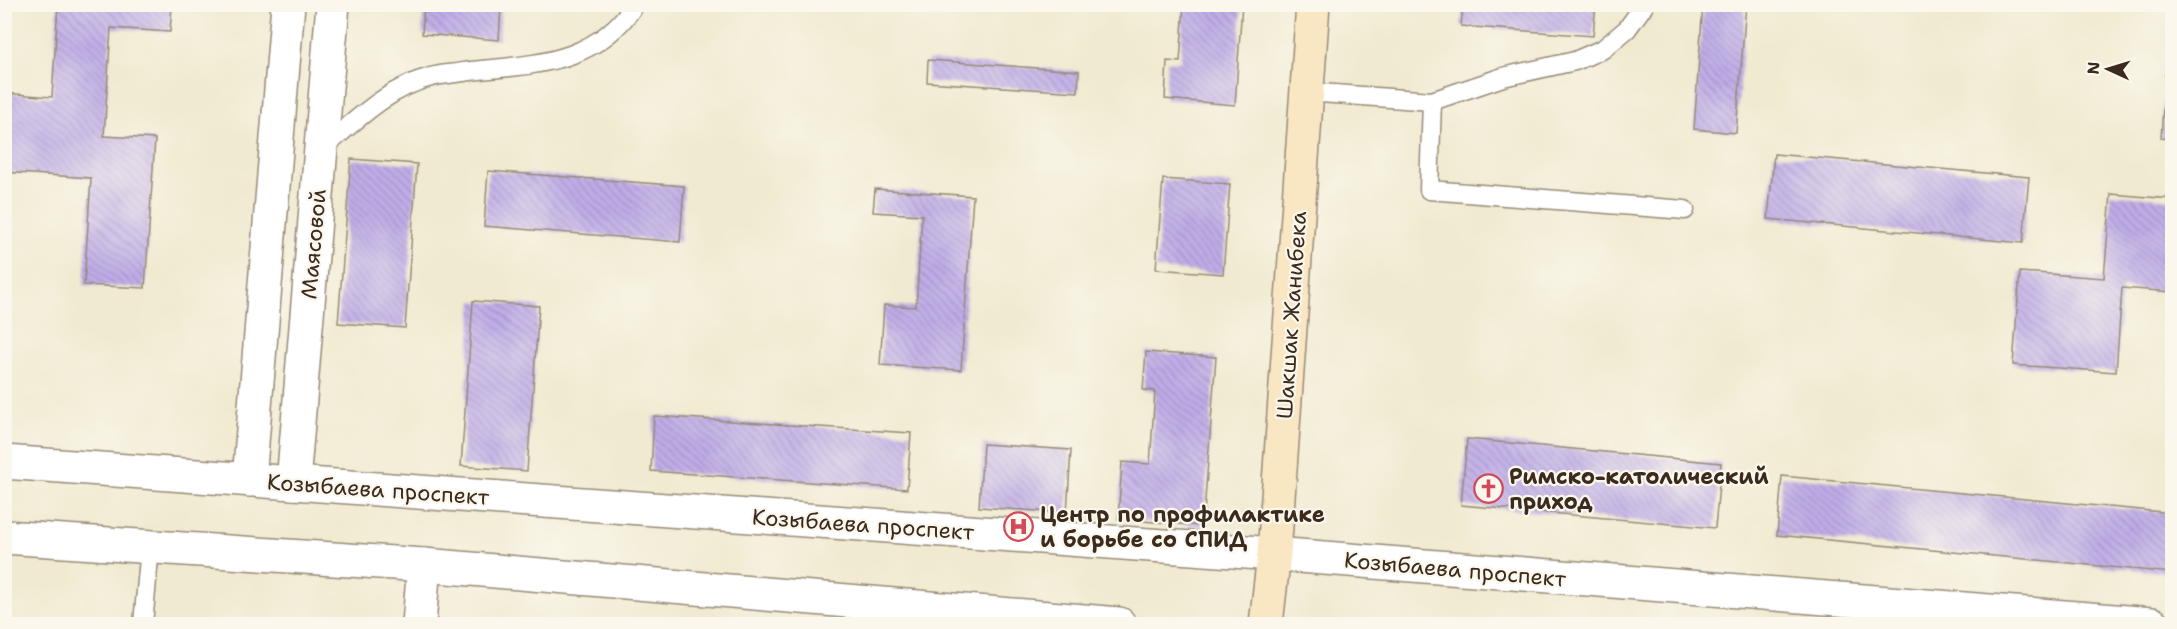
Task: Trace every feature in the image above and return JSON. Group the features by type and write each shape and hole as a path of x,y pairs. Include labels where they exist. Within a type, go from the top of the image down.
{"street":[{"name":"Маясовой","path":"249,480 288,4"},
{"name":"Маясовой","path":"293,483 333,4"},
{"name":"Шакшак Жанибека","path":"1266,624 1274,554 1313,4"},
{"name":"Козыбаева проспект","path":"4,462 1274,554 2152,624"},
{"path":"4,537 424,566 1119,624"},
{"path":"419,624 424,566"}],"lane":[{"path":"321,150 382,98 430,77 562,59 595,45 626,19 635,4"},
{"path":"1306,92 1432,101 1503,77 1542,67 1575,62 1603,49 1627,28 1645,4"},
{"path":"1432,101 1429,190 1685,210"},
{"path":"143,624 150,547"}],"building":[{"path":"58,4 172,4 170,32 111,28 104,136 155,139 145,288 84,285 91,178 4,172 4,93 52,97"},
{"path":"1184,4 1242,4 1235,105 1165,99 1167,61 1180,62"},
{"path":"1463,4 1596,4 1593,36 1461,26"},
{"path":"1703,4 1746,4 1736,133 1694,129"},
{"path":"424,5 501,5 499,40 422,34"},
{"path":"2168,32 2172,32 2172,139 2161,138"},
{"path":"928,60 1079,71 1078,92 927,82"},
{"path":"1774,154 2029,177 2023,243 1768,219"},
{"path":"351,159 417,164 405,328 338,323"},
{"path":"488,171 684,186 680,242 484,226"},
{"path":"1163,179 1230,184 1223,274 1156,269"},
{"path":"875,189 973,196 961,370 880,365 884,305 916,307 922,215 873,212"},
{"path":"2111,194 2172,199 2172,292 2122,288 2116,372 2013,365 2020,272 2104,278"},
{"path":"473,301 539,306 527,471 461,466"},
{"path":"1146,352 1216,357 1203,526 1118,519 1122,462 1150,464 1155,391 1143,390"},
{"path":"654,416 911,433 907,489 651,471"},
{"path":"1467,439 1721,463 1715,528 1461,505"},
{"path":"983,444 1071,450 1067,513 979,507"},
{"path":"1782,476 2172,513 2172,573 1777,535"}],"place":[{"name":"Римско-католический приход","path":"1488,489"},
{"name":"Центр по профилактике и борьбе со СПИД","path":"1019,527"}]}
